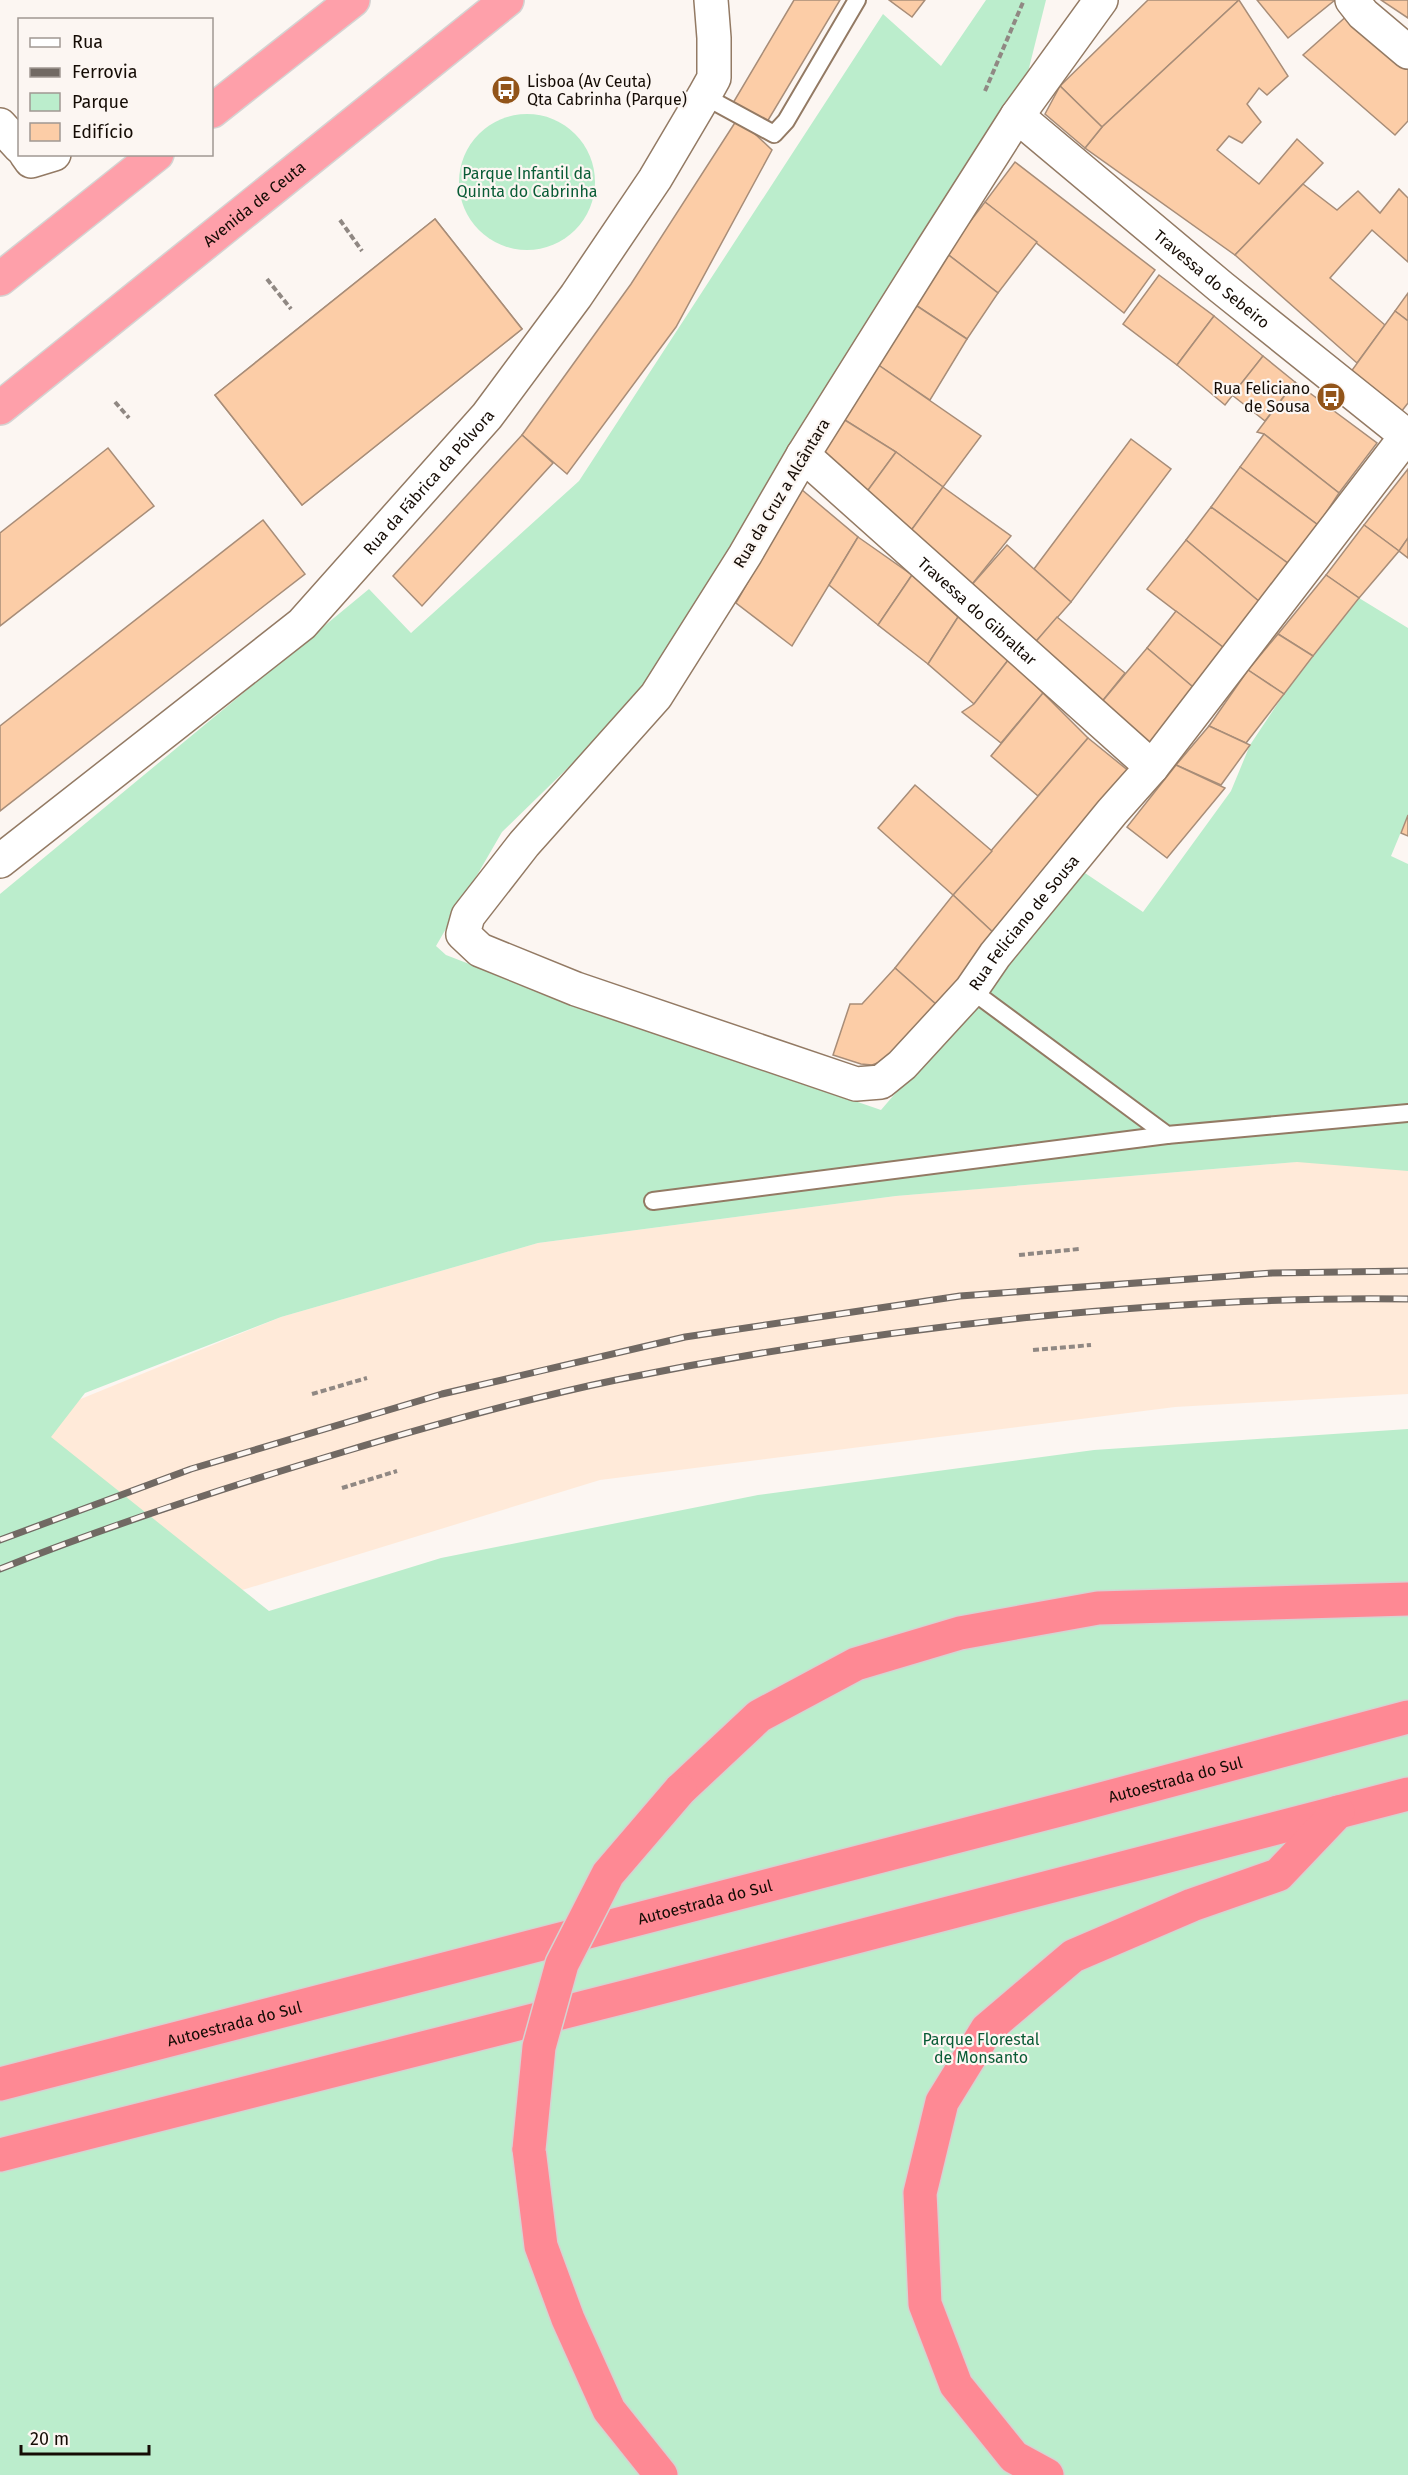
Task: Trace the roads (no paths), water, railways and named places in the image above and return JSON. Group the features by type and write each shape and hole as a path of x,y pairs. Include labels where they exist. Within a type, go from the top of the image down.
{"highway":[{"path":"214,108 353,0"},
{"name":"Avenida de Ceuta","path":"0,408 507,0"},
{"path":"0,279 154,156"},
{"path":"661,2475 609,2410 568,2319 541,2246 529,2149 539,2047 562,1964 608,1874 680,1790 759,1716 856,1664 960,1633 1098,1608 1408,1599"},
{"name":"Autoestrada do Sul","path":"0,2084 1042,1815 1408,1717"},
{"path":"0,2155 636,1994 1338,1812 1402,1800"},
{"path":"1047,2475 1014,2457 956,2385 925,2304 920,2193 942,2102 987,2029 1073,1956 1192,1905 1278,1875 1338,1812"}],"street":[{"name":"Rua da Fábrica da Pólvora","path":"0,861 302,624 487,416 576,296 655,178 714,78 711,0"},
{"name":"Rua da Cruz a Alcântara","path":"496,958 480,950 466,939 463,934 468,916 524,844 656,696 745,555 803,455 1017,116 1101,0"},
{"path":"1352,0 1363,14 1408,52"},
{"name":"Travessa do Sebeiro","path":"1017,116 1221,287 1408,436"},
{"path":"0,125 18,141"},
{"name":"Rua Feliciano de Sousa","path":"496,958 576,989 856,1084 881,1082 902,1065 971,990 1016,928 1152,766 1408,436"},
{"name":"Travessa do Gibraltar","path":"803,455 1152,766"}],"lane":[{"path":"704,96 774,134 786,122 857,0"},
{"path":"971,990 1167,1135"},
{"path":"653,1201 1167,1135 1408,1113"}],"railway":[{"path":"0,1540 191,1469 442,1394 685,1337 960,1296 1272,1273 1408,1271"},
{"path":"0,1569 170,1507 445,1422 582,1387 719,1360 823,1343 1032,1317 1220,1303 1314,1299 1408,1299"}],"place":[{"name":"Lisboa (Av Ceuta) Qta Cabrinha (Parque)","path":"506,90"},
{"name":"Rua Feliciano de Sousa","path":"1331,397"}],"park label":[{"name":"Parque Infantil da Quinta do Cabrinha","path":"527,182"},
{"name":"Parque Florestal de Monsanto","path":"981,2048"}]}
